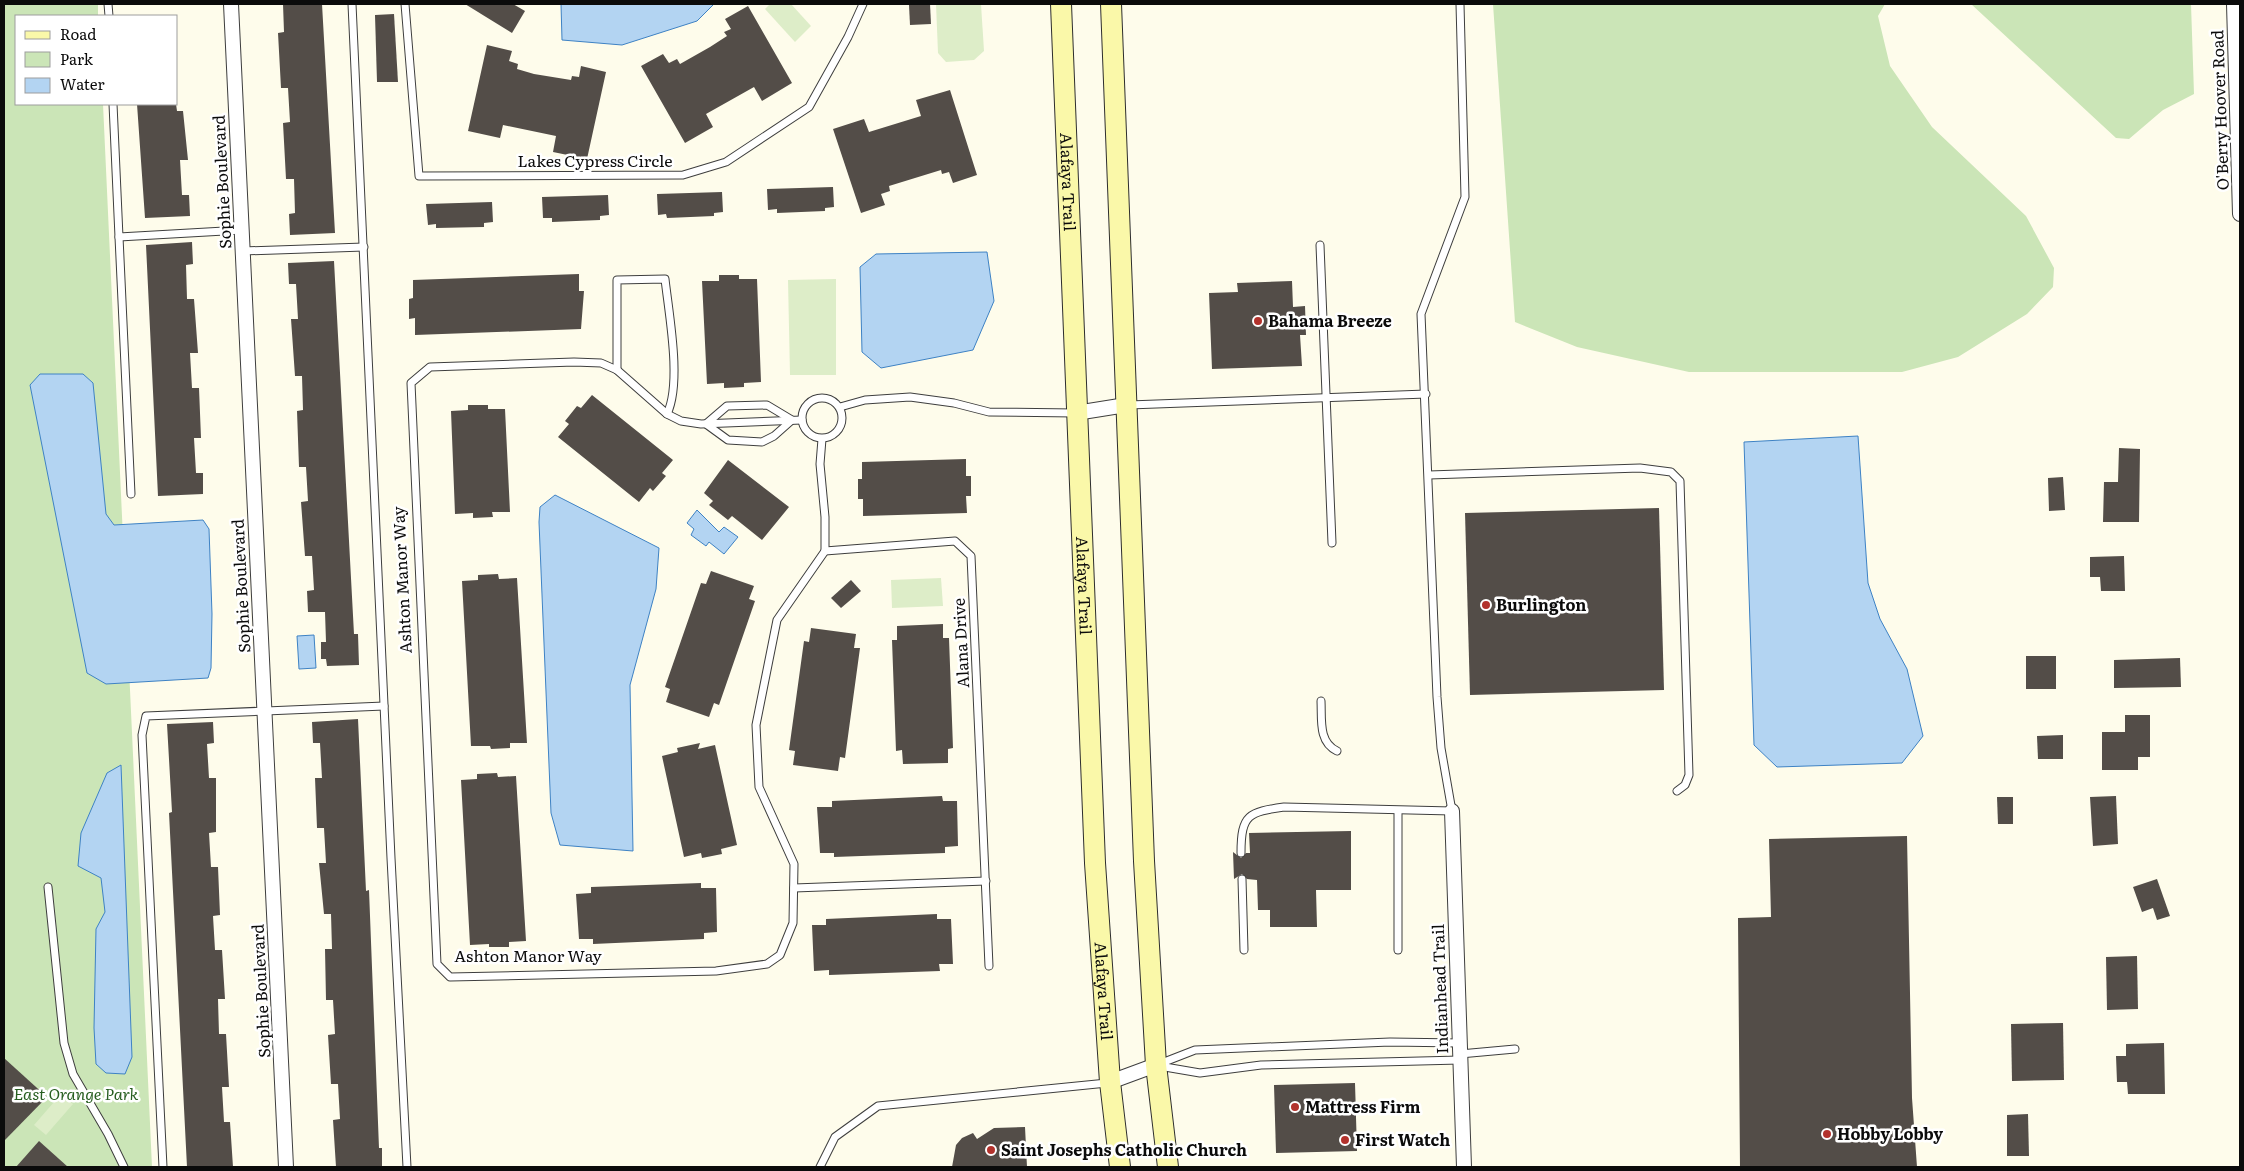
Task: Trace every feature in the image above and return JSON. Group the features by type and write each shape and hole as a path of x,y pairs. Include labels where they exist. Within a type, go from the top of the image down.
{"main road":[{"name":"Alafaya Trail","path":"1061,4 1095,863 1110,1082 1120,1167"},
{"path":"1111,4 1144,862 1156,1065 1168,1167"}],"street":[{"name":"Sophie Boulevard","path":"231,4 286,1167"},
{"name":"O'Berry Hoover Road","path":"2234,4 2240,214"},
{"path":"1076,413 1126,405"},
{"name":"Indianhead Trail","path":"1452,810 1464,1167"},
{"path":"1110,1082 1156,1065"}],"lane":[{"path":"352,4 407,1167"},
{"name":"Lakes Cypress Circle","path":"405,4 419,176 684,175 726,162 809,107 848,37 863,4"},
{"path":"1241,853 1243,824 1250,815 1258,810 1284,808 1398,811 1452,810 1441,748 1437,697 1422,314 1465,197 1460,4"},
{"path":"113,105 131,494"},
{"path":"119,237 242,230"},
{"path":"1320,245 1332,543"},
{"path":"243,251 364,247"},
{"path":"617,370 617,280 665,279 674,373 672,403 667,414"},
{"name":"Ashton Manor Way","path":"802,420 706,424 681,421 667,414 617,370 601,363 574,362 430,367 411,383 437,964 450,977 716,971 767,964 780,955 793,922 794,864 759,787 756,725 778,620 825,551"},
{"path":"1126,405 1426,394"},
{"path":"840,407 865,400 910,397 954,403 989,412 1076,413"},
{"path":"818,398 832,400 840,407 843,416 840,429 829,438 822,439 810,434 802,420 807,405 818,398"},
{"path":"767,404 792,420 774,436 762,442 728,440 706,424 727,406 767,404"},
{"path":"822,439 820,464 825,517 825,551"},
{"path":"1429,475 1640,468 1671,472 1680,481 1689,775 1685,785 1677,791"},
{"name":"Alana Drive","path":"825,551 955,541 971,556 989,966"},
{"path":"1321,701 1324,738 1328,747 1337,751"},
{"path":"164,1167 143,730 146,716 384,706"},
{"path":"1398,811 1398,950"},
{"path":"1242,880 1244,950"},
{"path":"794,888 986,881"},
{"path":"48,888 64,1043 73,1074 108,1134 124,1167"},
{"path":"1156,1065 1196,1050 1390,1042 1460,1052"},
{"path":"1156,1065 1200,1073 1261,1065 1515,1049"},
{"path":"820,1167 835,1137 878,1106 1110,1082"}],"green space":[{"name":"East Orange Park","path":"4,4 98,4 98,15 15,15 15,105 103,105 152,1167 4,1167"},
{"path":"770,4 791,4 811,26 795,42 765,9"},
{"path":"936,4 981,4 984,51 974,60 946,62 938,53"},
{"path":"1493,4 1885,4 1878,16 1890,66 1932,127 2026,216 2054,268 2053,287 2027,314 1958,357 1902,372 1689,372 1577,347 1515,322"},
{"path":"1971,4 2191,4 2194,94 2163,110 2129,139 2116,138"},
{"path":"836,279 836,375 790,375 788,280"},
{"path":"941,578 943,606 892,608 891,580"},
{"path":"61,1094 73,1104 46,1135 34,1125"}],"water":[{"path":"561,4 714,4 697,21 622,45 562,40"},
{"path":"987,252 994,301 973,350 881,368 862,352 860,267 876,254"},
{"path":"40,374 83,374 93,383 106,514 114,525 203,520 209,529 212,614 211,668 208,678 106,684 87,673 30,385"},
{"path":"1858,436 1868,583 1880,619 1907,669 1923,736 1902,763 1777,767 1754,745 1744,442"},
{"path":"555,495 659,548 656,589 630,685 633,851 560,845 551,813 539,522 540,507"},
{"path":"697,510 719,532 724,527 738,537 724,554 709,542 706,546 691,535 694,529 687,523"},
{"path":"314,635 316,668 299,669 297,636"},
{"path":"121,765 132,1057 125,1074 106,1073 96,1064 94,1028 96,929 105,912 101,878 78,866 81,833 107,773"}],"building":[{"path":"283,4 322,4 335,233 290,235 289,214 295,213 294,179 286,179 283,123 290,122 288,88 281,88 278,33 284,32"},
{"path":"465,4 513,4 525,11 512,33"},
{"path":"930,4 931,24 910,25 909,5"},
{"path":"748,6 792,83 762,101 754,87 706,114 713,127 685,143 641,66 663,54 669,63 677,59 680,64 727,36 724,32 731,29 725,19"},
{"path":"394,14 398,82 377,82 375,15"},
{"path":"487,45 512,51 509,61 518,64 517,69 534,74 571,80 572,76 579,77 581,66 606,72 587,159 553,152 556,136 503,125 500,138 468,131"},
{"path":"950,90 977,175 953,183 949,172 942,174 941,170 889,186 890,191 881,194 885,205 861,213 833,129 864,119 869,132 921,116 916,100"},
{"path":"137,105 176,105 177,111 183,111 188,160 180,160 182,195 189,195 190,216 145,218"},
{"path":"833,187 834,207 825,208 825,211 777,213 777,209 768,210 767,189"},
{"path":"722,192 723,212 714,213 714,216 667,218 666,214 658,215 657,194"},
{"path":"608,195 609,215 600,216 600,220 552,222 552,218 543,218 542,197"},
{"path":"492,202 493,222 484,223 484,227 436,228 436,224 428,225 426,204"},
{"path":"192,242 193,264 186,265 187,299 194,299 198,353 190,353 192,388 199,388 201,438 194,438 196,473 203,473 203,494 158,496 146,245"},
{"path":"334,261 354,634 358,634 359,665 327,666 326,659 321,659 321,642 326,642 325,612 308,612 307,591 314,590 312,556 305,556 301,502 308,501 306,467 299,467 297,411 303,410 302,376 295,376 291,319 298,319 296,284 289,284 288,263"},
{"path":"579,274 579,291 584,291 581,329 415,335 415,318 409,319 409,299 413,298 413,280"},
{"path":"719,275 739,275 739,279 757,279 761,382 744,383 744,387 724,388 724,383 707,384 702,281 719,281"},
{"name":"Bahama Breeze","path":"1292,281 1293,307 1305,306 1306,335 1300,335 1302,366 1212,369 1209,293 1238,292 1237,283"},
{"path":"592,395 673,460 662,473 666,476 653,491 650,488 639,502 558,437 569,424 565,421 577,406 581,408"},
{"path":"468,405 488,405 488,409 505,409 510,512 492,512 493,517 473,518 473,513 455,514 451,411 468,410"},
{"path":"2119,448 2140,449 2139,522 2103,522 2104,482 2118,482"},
{"path":"966,459 966,476 971,476 971,496 966,496 967,513 863,516 863,499 858,499 858,479 862,479 862,462"},
{"path":"728,460 789,507 762,540 732,516 728,520 709,505 713,501 704,493"},
{"path":"2063,477 2065,510 2049,511 2048,478"},
{"path":"1659,508 1664,690 1470,695 1465,513"},
{"path":"2124,556 2125,591 2101,591 2100,577 2090,577 2090,557"},
{"path":"711,571 754,586 749,599 755,601 719,705 714,703 709,717 666,702 670,689 665,687 701,583 706,584"},
{"path":"498,574 499,579 517,578 527,743 510,743 510,748 491,749 490,746 471,746 462,581 478,580 478,575"},
{"path":"851,580 861,591 841,608 831,598"},
{"path":"943,624 943,638 949,638 953,748 948,749 948,763 903,764 902,750 896,751 892,640 897,640 897,626"},
{"path":"811,628 856,634 854,648 860,648 845,758 840,757 838,771 793,765 795,751 789,750 804,641 809,642"},
{"path":"2026,656 2056,656 2056,689 2026,689"},
{"path":"2180,658 2181,687 2114,688 2114,660"},
{"path":"2125,715 2150,715 2150,757 2138,757 2138,770 2102,770 2102,732 2125,732"},
{"path":"358,719 366,891 369,890 379,1148 382,1148 382,1167 336,1167 333,1120 340,1119 338,1084 331,1084 328,1035 335,1034 333,1000 326,1000 325,949 332,949 331,914 324,914 319,863 326,863 324,828 317,828 315,778 322,778 320,743 313,743 312,722"},
{"path":"213,722 214,743 207,744 209,778 216,778 216,832 209,833 211,867 218,867 220,915 213,916 215,950 222,950 225,999 218,999 219,1034 226,1034 229,1087 222,1087 224,1122 230,1122 233,1167 187,1167 169,813 172,812 167,724"},
{"path":"2063,735 2063,759 2038,759 2037,736"},
{"path":"700,743 698,749 715,745 737,845 721,849 722,854 702,858 701,853 684,857 662,756 678,752 677,748"},
{"path":"497,773 498,777 516,776 526,941 509,942 509,947 489,947 489,944 470,945 461,780 477,779 477,774"},
{"path":"942,796 943,801 957,801 958,846 945,847 945,853 834,857 834,853 820,853 817,807 832,807 832,801"},
{"path":"2116,796 2118,844 2093,846 2090,797"},
{"path":"1997,797 2013,797 2013,824 1998,824"},
{"path":"1351,831 1351,890 1316,890 1317,927 1270,927 1270,910 1258,910 1257,880 1247,879 1242,874 1234,879 1233,852 1241,858 1246,853 1250,853 1249,833"},
{"path":"1907,836 1912,1098 1917,1167 1740,1167 1738,918 1771,917 1769,839"},
{"path":"2157,879 2170,916 2157,920 2153,908 2142,912 2133,887"},
{"path":"701,883 701,888 716,888 717,932 704,933 704,939 593,944 593,939 579,939 576,894 591,893 591,887"},
{"path":"937,914 937,919 951,919 953,964 939,964 940,971 829,975 829,970 814,971 812,925 826,925 826,919"},
{"path":"2137,956 2138,1009 2107,1010 2106,957"},
{"path":"2063,1023 2064,1080 2012,1081 2011,1024"},
{"path":"2164,1043 2165,1094 2128,1094 2127,1082 2117,1082 2116,1056 2126,1056 2126,1044"},
{"path":"4,1058 47,1097 4,1141"},
{"path":"1355,1083 1357,1151 1276,1153 1274,1085"},
{"path":"2028,1114 2029,1156 2007,1156 2007,1115"},
{"name":"Saint Josephs Catholic Church","path":"1025,1127 1027,1167 952,1167 956,1145 962,1138 973,1133 977,1139 994,1128"},
{"path":"39,1141 68,1167 16,1167"}],"place":[{"name":"Bahama Breeze","path":"1258,321"},
{"name":"Burlington","path":"1486,605"},
{"name":"Mattress Firm","path":"1295,1107"},
{"name":"Hobby Lobby","path":"1827,1134"},
{"name":"First Watch","path":"1345,1140"},
{"name":"Saint Josephs Catholic Church","path":"991,1150"}]}
